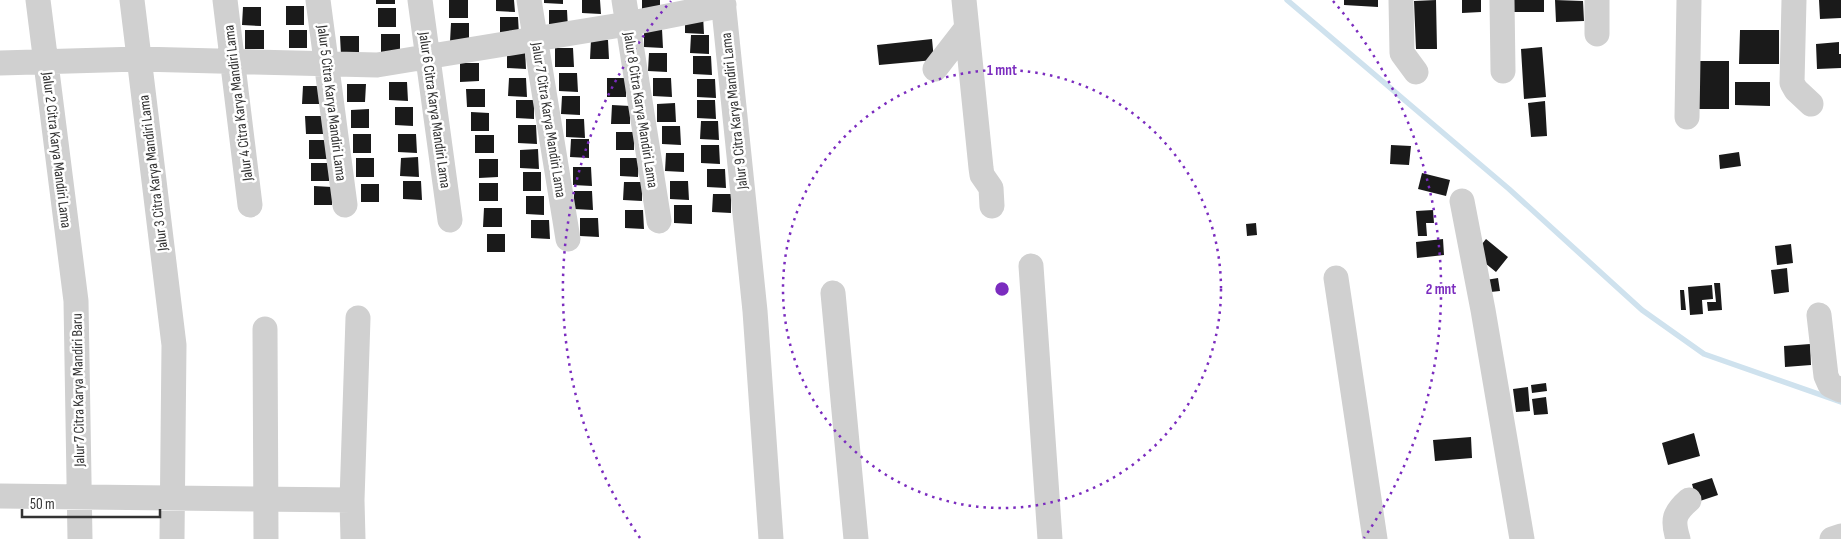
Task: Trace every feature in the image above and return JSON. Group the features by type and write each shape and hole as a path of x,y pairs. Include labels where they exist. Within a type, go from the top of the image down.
{"street":[{"name":"Jalur 2 Citra Karya Mandiri Lama","path":"38,0 76,301"},
{"name":"Jalur 3 Citra Karya Mandiri Lama","path":"132,0 174,345 172,539"},
{"name":"Jalur 4 Citra Karya Mandiri Lama","path":"225,0 250,206"},
{"name":"Jalur 5 Citra Karya Mandiri Lama","path":"318,0 345,206"},
{"name":"Jalur 6 Citra Karya Mandiri Lama","path":"420,0 450,220"},
{"name":"Jalur 7 Citra Karya Mandiri Lama","path":"529,0 568,239"},
{"name":"Jalur 8 Citra Karya Mandiri Lama","path":"624,0 659,221"},
{"path":"964,0 981,168 982,175 991,188 992,206"},
{"path":"1401,0 1402,53 1416,72"},
{"path":"1502,0 1503,71"},
{"path":"1597,0 1597,34"},
{"path":"1688,117 1689,0"},
{"path":"1794,0 1792,83 1796,90 1811,104"},
{"path":"0,63 139,59 377,65 627,24 723,2"},
{"name":"Jalur 9 Citra Karya Mandiri Lama","path":"723,2 755,311 771,539"},
{"path":"934,69 966,29"},
{"path":"1462,201 1485,319 1522,539"},
{"path":"1031,266 1050,539"},
{"path":"1336,278 1375,539"},
{"path":"833,293 856,539"},
{"name":"Jalur 7 Citra Karya Mandiri Baru","path":"76,301 80,539"},
{"path":"1819,315 1826,376 1830,385 1841,390"},
{"path":"353,539 352,500 358,318"},
{"path":"265,329 266,539"},
{"path":"0,496 352,500"},
{"path":"1678,539 1674,520 1680,508 1689,500"},
{"path":"1832,539 1841,536"}],"building":[{"path":"376,0 395,0 395,4 376,4"},
{"path":"449,0 468,0 468,18 449,18"},
{"path":"496,0 514,0 515,12 496,11"},
{"path":"544,0 563,0 563,4 544,3"},
{"path":"582,0 600,0 601,14 582,13"},
{"path":"642,0 660,0 660,12 642,11"},
{"path":"1344,0 1378,0 1378,7 1344,5"},
{"path":"1436,0 1437,49 1416,49 1414,1"},
{"path":"1462,0 1481,0 1481,12 1462,13"},
{"path":"1513,0 1544,0 1544,12 1513,12"},
{"path":"1555,0 1583,1 1584,21 1556,22"},
{"path":"1819,0 1841,0 1841,18 1820,19"},
{"path":"286,6 304,6 304,25 286,25"},
{"path":"243,7 261,7 261,26 242,25"},
{"path":"378,8 396,8 396,27 378,27"},
{"path":"549,10 567,10 568,29 549,28"},
{"path":"685,15 703,15 704,34 685,33"},
{"path":"500,17 518,17 519,35 500,35"},
{"path":"451,23 469,23 469,42 450,42"},
{"path":"644,29 662,29 663,48 644,47"},
{"path":"245,30 264,30 264,49 245,49"},
{"path":"289,30 307,30 307,48 289,48"},
{"path":"1740,30 1779,30 1779,64 1739,64"},
{"path":"381,34 400,34 400,52 381,52"},
{"path":"691,35 709,35 709,54 690,53"},
{"path":"340,36 359,36 359,55 341,55"},
{"path":"932,39 934,60 879,65 877,45"},
{"path":"591,40 608,40 609,59 590,59"},
{"path":"1839,42 1841,68 1817,69 1816,44"},
{"path":"1542,47 1546,97 1524,99 1521,49"},
{"path":"555,48 573,48 574,67 555,67"},
{"path":"507,50 525,50 526,69 507,68"},
{"path":"649,53 667,53 667,72 648,71"},
{"path":"693,56 711,56 712,75 693,74"},
{"path":"1694,61 1729,61 1729,109 1694,109"},
{"path":"460,63 479,63 479,81 460,82"},
{"path":"559,73 577,73 578,92 559,91"},
{"path":"509,78 526,78 527,97 508,96"},
{"path":"607,78 626,78 626,97 607,97"},
{"path":"653,78 671,78 672,97 653,96"},
{"path":"697,79 715,79 716,98 697,97"},
{"path":"389,82 407,82 408,101 389,100"},
{"path":"1735,82 1770,82 1770,106 1735,105"},
{"path":"347,84 366,84 365,102 347,102"},
{"path":"303,86 321,86 321,104 302,104"},
{"path":"466,89 485,89 485,107 467,107"},
{"path":"562,96 580,96 580,115 561,114"},
{"path":"516,100 534,100 534,119 516,118"},
{"path":"697,100 715,100 716,119 697,118"},
{"path":"1545,101 1547,136 1531,137 1528,103"},
{"path":"675,103 676,122 657,122 657,104"},
{"path":"612,105 630,106 630,124 611,124"},
{"path":"395,107 413,107 413,126 395,125"},
{"path":"369,109 369,128 351,128 351,110"},
{"path":"471,112 489,113 489,131 471,131"},
{"path":"305,116 324,116 324,134 306,134"},
{"path":"566,119 584,119 585,138 566,137"},
{"path":"701,121 718,121 719,140 700,139"},
{"path":"518,125 536,125 537,144 518,143"},
{"path":"662,126 680,126 681,145 662,144"},
{"path":"616,132 634,132 634,150 616,150"},
{"path":"353,134 371,134 371,153 353,153"},
{"path":"398,134 416,134 417,153 398,152"},
{"path":"475,135 494,135 494,153 475,153"},
{"path":"571,139 589,139 589,158 570,157"},
{"path":"309,140 327,140 327,159 309,159"},
{"path":"701,145 719,145 720,164 701,163"},
{"path":"1391,145 1411,146 1409,165 1390,164"},
{"path":"538,149 539,169 520,168 520,150"},
{"path":"1739,152 1741,166 1720,169 1719,155"},
{"path":"666,153 684,153 684,172 665,171"},
{"path":"418,157 419,177 400,176 401,158"},
{"path":"356,158 374,158 374,177 356,177"},
{"path":"620,158 639,158 638,177 620,176"},
{"path":"479,159 498,159 498,177 479,178"},
{"path":"311,163 330,163 329,181 311,181"},
{"path":"573,167 591,167 592,186 573,185"},
{"path":"707,169 725,169 726,188 707,187"},
{"path":"523,172 541,172 541,191 523,191"},
{"path":"1422,173 1450,180 1446,196 1418,189"},
{"path":"403,181 421,181 422,200 403,199"},
{"path":"670,181 688,181 689,200 670,199"},
{"path":"624,182 642,182 642,201 623,200"},
{"path":"479,183 498,183 498,201 479,201"},
{"path":"361,184 379,184 379,202 361,202"},
{"path":"314,186 332,187 332,205 314,205"},
{"path":"574,191 592,191 593,210 574,209"},
{"path":"713,194 731,194 731,213 712,212"},
{"path":"526,196 544,196 544,215 526,214"},
{"path":"674,205 692,205 692,224 674,223"},
{"path":"484,208 502,208 502,227 483,227"},
{"path":"625,210 643,210 644,229 625,228"},
{"path":"1433,210 1434,223 1426,223 1427,236 1418,236 1416,211"},
{"path":"580,218 598,218 599,237 580,236"},
{"path":"531,220 549,220 550,239 531,238"},
{"path":"1256,223 1257,235 1247,236 1246,224"},
{"path":"487,234 505,234 505,252 487,252"},
{"path":"1443,239 1444,255 1417,258 1416,242"},
{"path":"1486,239 1508,257 1496,272 1474,254"},
{"path":"1791,244 1793,263 1777,265 1775,246"},
{"path":"1787,268 1789,292 1774,294 1771,270"},
{"path":"1498,278 1500,291 1481,293 1480,281"},
{"path":"1714,283 1720,283 1722,310 1708,311 1707,302 1716,302"},
{"path":"1712,285 1713,299 1702,300 1703,314 1690,315 1688,287"},
{"path":"1680,290 1684,290 1686,310 1681,310"},
{"path":"1810,344 1811,365 1785,367 1784,346"},
{"path":"1546,383 1547,391 1532,393 1531,385"},
{"path":"1528,387 1530,411 1516,412 1513,389"},
{"path":"1546,397 1548,414 1534,415 1532,399"},
{"path":"1694,433 1700,456 1668,465 1662,443"},
{"path":"1471,437 1472,458 1435,461 1433,440"},
{"path":"1712,478 1718,495 1697,502 1692,484"}],"waterway":[{"path":"1287,0 1509,189 1642,310 1704,354 1841,402"}]}
